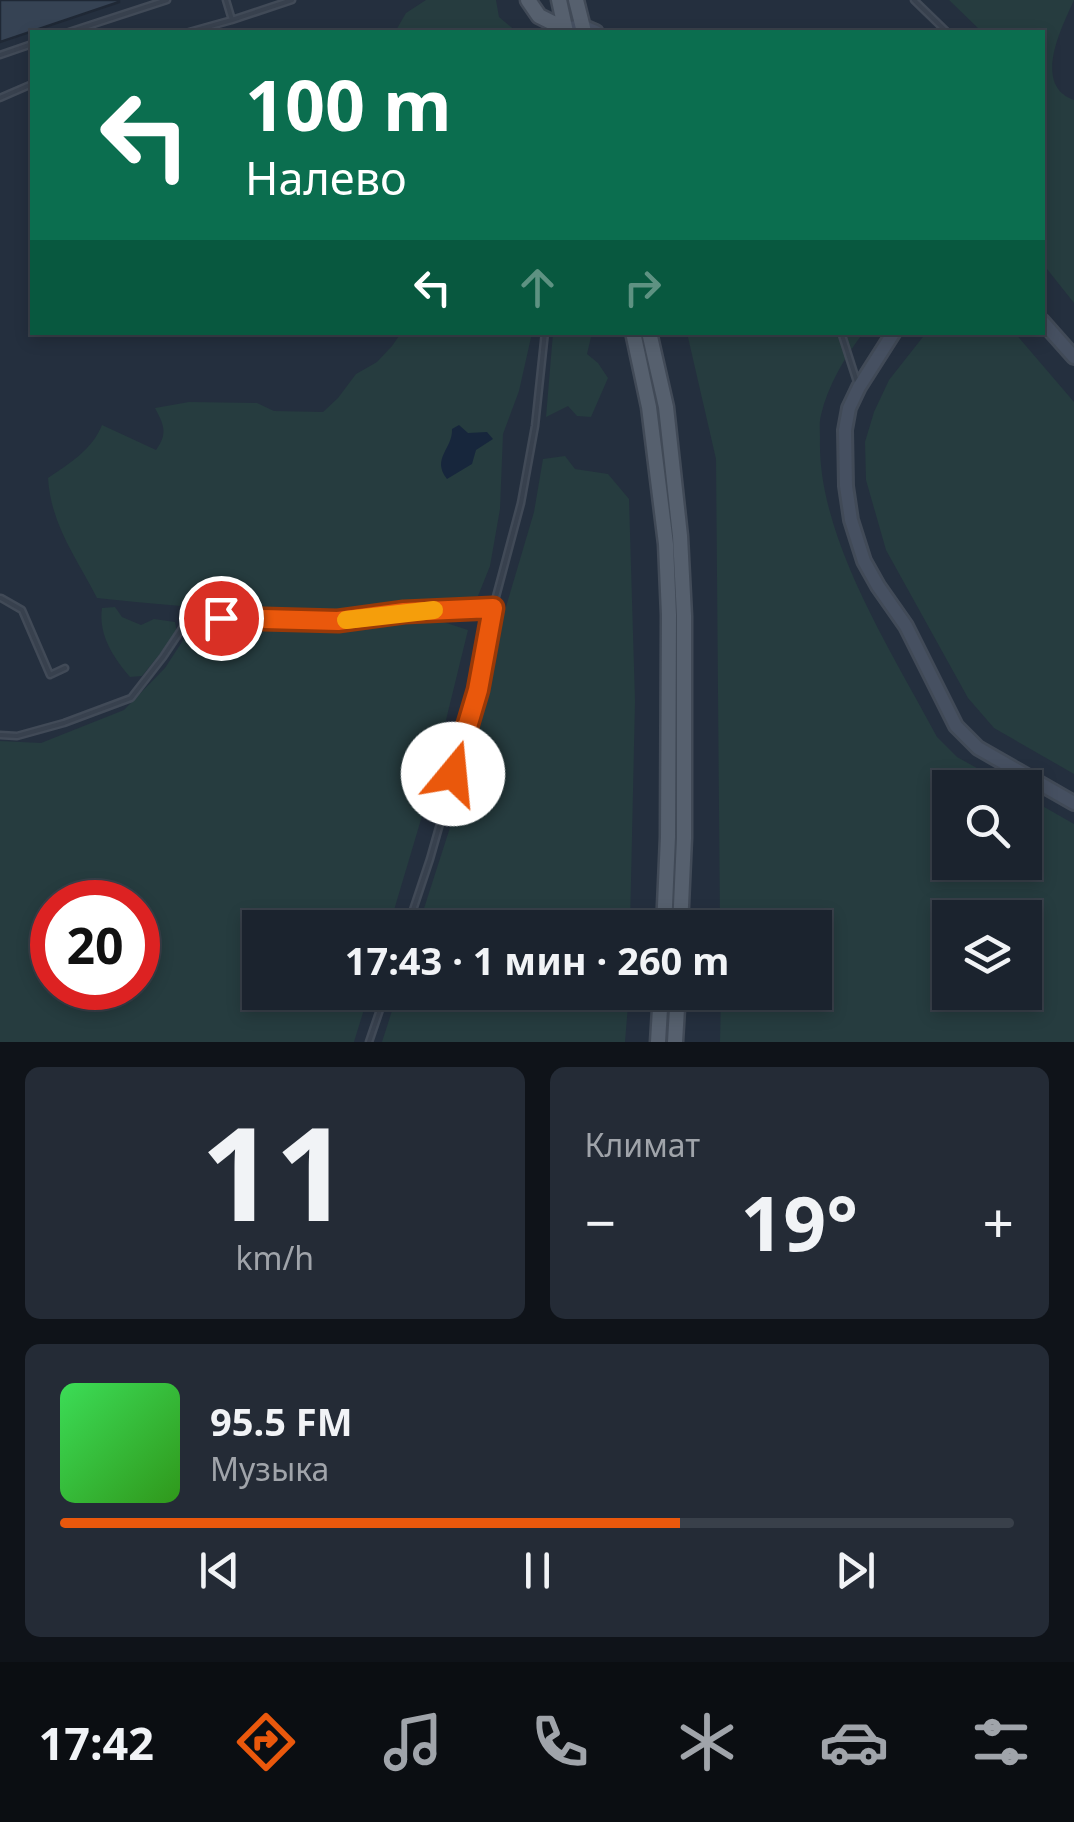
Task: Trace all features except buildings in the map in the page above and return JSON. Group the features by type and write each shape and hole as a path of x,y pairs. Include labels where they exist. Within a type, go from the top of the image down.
{"main road":[{"path":"528,0 539,16 563,30"},
{"path":"558,0 565,30"},
{"path":"576,0 587,30"},
{"path":"1045,324 1074,357"},
{"path":"633,335 649,407 666,544 665,910"},
{"path":"650,335 666,407 680,536 684,616 681,910"},
{"path":"892,335 859,386 844,430 851,520 864,560 906,626 956,726 978,748 1074,803"},
{"path":"668,837 684,838"},
{"path":"658,1042 660,1010"},
{"path":"675,1042 677,1010"}],"lane":[{"path":"75,30 167,0"},
{"path":"226,0 232,20"},
{"path":"196,30 292,0"},
{"path":"914,0 944,30"},
{"path":"0,55 30,45"},
{"path":"0,98 30,85"},
{"path":"413,910 478,690 493,608 521,503 536,426 545,335"},
{"path":"841,335 859,386"},
{"path":"1,598 22,610 50,675 65,668"},
{"path":"0,735 16,736 64,723 131,698 189,618 338,621 404,612 493,608"},
{"path":"369,1042 380,1010"}],"green space":[{"path":"426,0 496,0 499,17 515,30 396,30 406,13"},
{"path":"949,0 1074,0 1058,39 1052,68 1054,82 1074,100 1074,303 1045,267 1045,30 979,29"},
{"path":"400,335 532,335 519,391 503,434 500,509 490,566 478,596 385,609 288,612 97,598 59,526 48,478 86,449 102,425 156,450 163,429 155,408 189,402 257,403 274,411 323,412 356,374 377,362"},
{"path":"553,335 592,335 587,354 608,378 591,417 577,416 568,406 546,417"},
{"path":"687,335 862,335 838,372 820,418 822,476 831,514 860,592 937,737 957,757 980,770 932,770 932,880 1042,880 1042,806 1074,824 1074,1042 720,1042 721,1010 832,1010 832,910 720,910 716,459"},
{"path":"924,335 1017,335 1074,402 1074,774 994,728 968,698 886,550 866,480 865,442 889,380"},
{"path":"565,456 575,469 608,474 629,499 635,701 630,910 423,910 455,812 464,749 534,512 543,459"},
{"path":"115,607 122,617 141,625 154,619 175,622 177,633 142,676 130,677 105,637 102,608"},
{"path":"428,617 468,630 425,806 394,910 242,910 242,1010 364,1010 354,1042 0,1042 0,741 41,743 124,710 165,668 193,625 338,625"},
{"path":"392,1010 628,1010 625,1042 382,1042"}],"water":[{"path":"459,425 468,433 487,432 493,439 476,450 472,464 447,479 442,459 452,429"}],"slow traffic":[{"path":"346,620 434,610"}],"route":[{"path":"221,618 338,621 404,612 493,608 478,690 453,774"}]}
